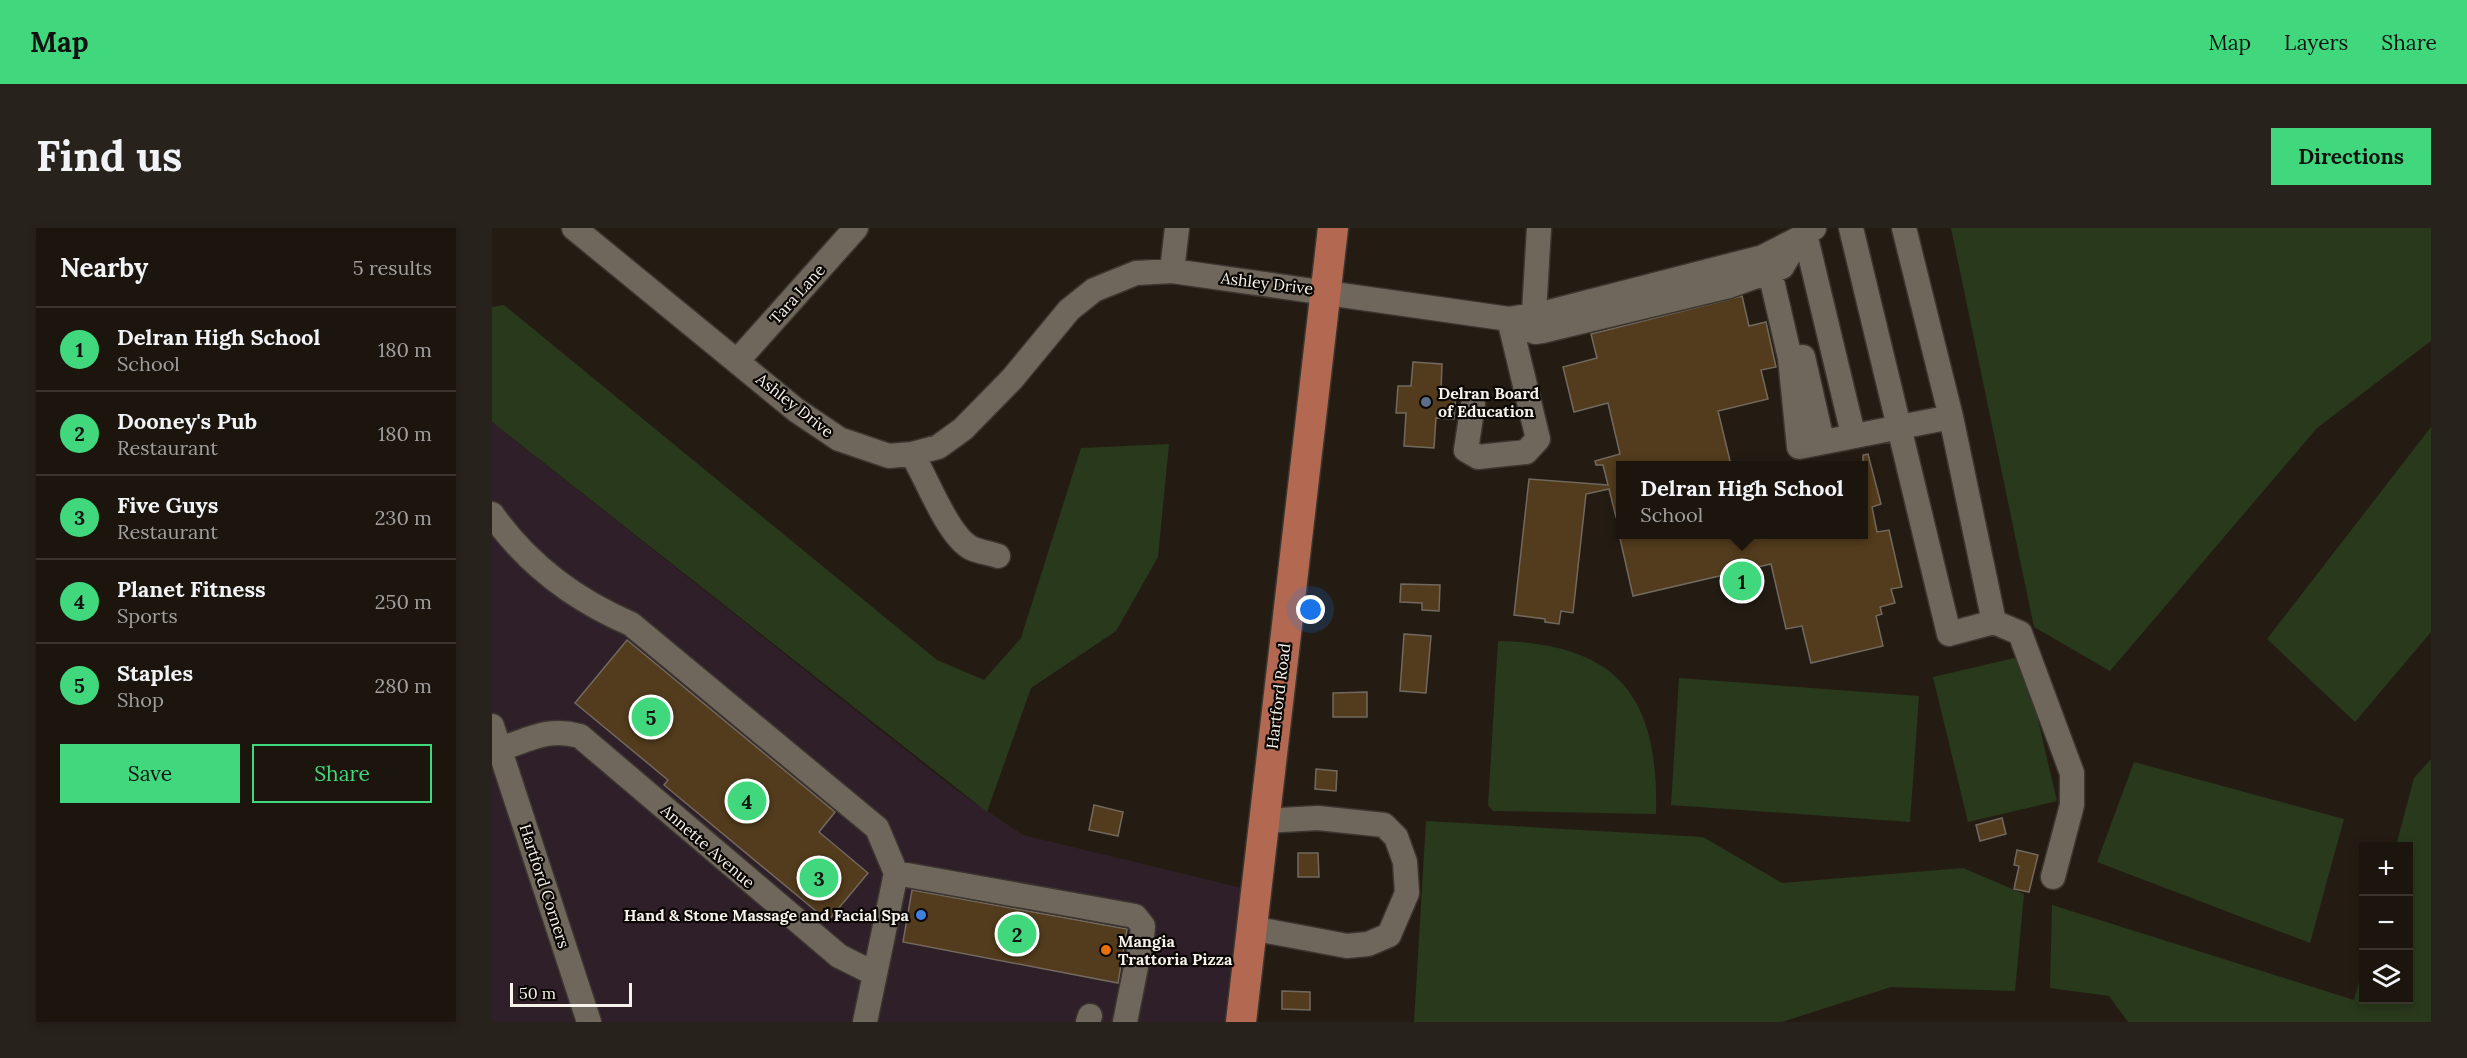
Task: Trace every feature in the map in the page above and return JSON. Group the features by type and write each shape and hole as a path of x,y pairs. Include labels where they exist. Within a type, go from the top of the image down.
{"main road":[{"name":"Hartford Road","path":"1241,1022 1333,228"}],"street":[{"name":"Ashley Drive","path":"574,228 738,360 796,410 839,439 889,456 912,454 938,447 963,429 1012,379 1069,310 1094,290 1136,273 1172,271 1326,291 1509,319"},
{"name":"Tara Lane","path":"738,360 856,228"},
{"path":"1172,271 1177,228"},
{"path":"1534,313 1539,228"},
{"path":"1851,228 1949,634 1994,622 2020,633 2072,773 2072,806 2053,876"},
{"path":"1904,228 1952,417 1994,622"},
{"path":"1509,319 1534,313 1545,313 1763,257 1806,234"},
{"path":"1509,319 1535,332 1542,331 1729,286 1776,270 1806,234"},
{"path":"1806,234 1853,434"},
{"path":"1776,270 1822,441 1952,417"},
{"path":"1473,404 1466,450 1478,457 1526,452 1538,440 1509,319"},
{"path":"912,454 927,478 948,524 959,538 971,548 998,556"},
{"path":"492,514 510,540 540,570 601,611 631,624 877,828 896,873 865,1022"},
{"name":"Hartford Corners","path":"492,726 496,750 589,1022"},
{"name":"Annette Avenue","path":"496,750 561,731 580,736 839,956 875,974"},
{"path":"1251,928 1347,946 1368,944 1389,935 1407,893 1405,862 1396,837 1384,825 1318,818 1263,821"},
{"path":"896,873 1135,916 1143,926 1125,1022"}],"shaded area":[{"path":"492,422 956,790 1023,835 1255,891 1241,1022 492,1022"}],"green space":[{"path":"1951,228 2431,228 2431,341 2317,428 2110,671 2034,627"},
{"path":"504,305 937,660 984,680 1021,638 1081,448 1169,444 1158,557 1116,631 1031,688 987,812 492,422 492,307"},
{"path":"2431,427 2431,632 2355,722 2267,639"},
{"path":"1498,641 1540,644 1574,653 1602,666 1624,685 1639,709 1650,738 1655,773 1656,814 1493,811 1488,805"},
{"path":"2023,656 2057,801 1968,822 1933,677"},
{"path":"1679,678 1919,696 1910,822 1671,805"},
{"path":"2431,759 2431,1022 2128,1022 2109,996 2050,988 2052,905 2354,1000 2359,982 2359,1004 2413,1004 2413,842 2397,842 2414,778"},
{"path":"2134,762 2344,819 2310,943 2097,862"},
{"path":"1426,821 1703,837 1782,883 1963,868 2024,894 2015,991 1891,987 1782,1022 1414,1022"}],"building":[{"path":"1742,296 1749,326 1766,322 1776,367 1761,370 1768,399 1718,411 1730,461 1616,461 1616,517 1609,489 1586,494 1573,613 1561,611 1559,624 1545,622 1545,619 1514,615 1529,479 1608,485 1603,465 1596,465 1595,461 1620,454 1608,403 1574,412 1563,367 1597,358 1591,334"},
{"name":"Delran Board of Education","path":"1413,362 1442,364 1441,390 1456,391 1454,419 1436,418 1434,448 1404,446 1406,413 1396,413 1398,386 1411,386"},
{"path":"1868,454 1881,504 1872,507 1877,532 1889,530 1902,587 1891,589 1895,603 1880,607 1882,614 1876,616 1883,646 1811,663 1802,626 1786,629 1771,564 1633,596 1620,539 1868,539 1868,461 1863,461 1863,455"},
{"path":"1401,584 1440,585 1439,611 1422,610 1422,603 1400,602"},
{"path":"1404,634 1431,636 1426,693 1400,691"},
{"path":"627,640 835,812 819,832 868,873 828,921 664,785 668,780 575,703"},
{"path":"1367,692 1367,717 1333,717 1333,693"},
{"path":"1316,769 1337,771 1336,791 1315,789"},
{"path":"1094,805 1123,812 1118,836 1089,830"},
{"path":"2002,818 2006,834 1980,841 1976,825"},
{"path":"2017,850 2038,855 2029,892 2014,889 2019,866 2014,865"},
{"path":"1298,853 1318,853 1319,877 1298,877"},
{"path":"912,890 1127,929 1118,983 903,942"},
{"path":"1282,991 1310,992 1310,1010 1282,1009"}],"place":[{"name":"Delran Board of Education","path":"1426,402"},
{"name":"Delran High School","path":"1742,581"},
{"name":"Staples","path":"651,717"},
{"name":"Planet Fitness","path":"747,801"},
{"name":"Five Guys","path":"819,878"},
{"name":"Hand & Stone Massage and Facial Spa","path":"921,915"},
{"name":"Dooney's Pub","path":"1017,934"},
{"name":"Mangia Trattoria Pizza","path":"1106,950"}]}
